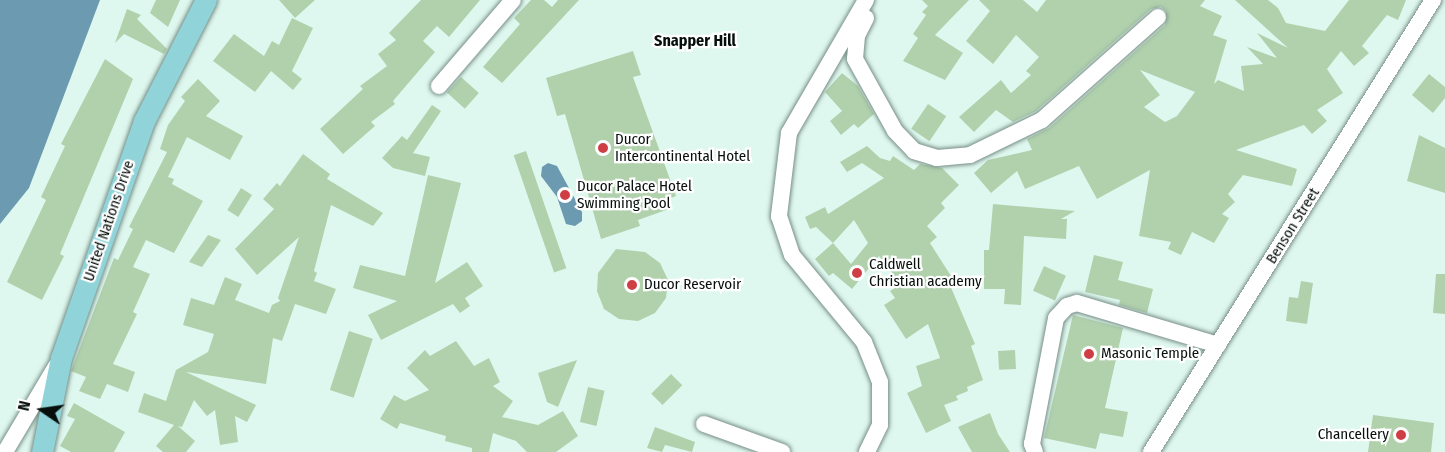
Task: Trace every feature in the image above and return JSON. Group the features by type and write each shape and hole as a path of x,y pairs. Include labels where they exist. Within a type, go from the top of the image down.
{"main road":[{"name":"United Nations Drive","path":"42,452 61,358 144,121 206,0"}],"street":[{"path":"439,86 513,0"},
{"path":"866,0 789,133 779,216 792,255 864,342 880,382 880,425 867,452"},
{"path":"875,0 857,36 855,58 895,131 914,151 937,158 970,155 1042,120 1158,16"},
{"name":"Benson Street","path":"1151,452 1433,0"},
{"path":"1035,452 1032,444 1056,318 1067,306 1077,303 1218,345"},
{"path":"5,452 61,358"},
{"path":"704,424 782,452"}],"water":[{"path":"0,0 100,0 29,188 0,224"},
{"name":"Ducor Palace Hotel Swimming Pool","path":"548,163 557,166 582,212 582,221 575,226 566,224 557,197 541,176 542,167"}],"building":[{"path":"156,0 180,0 168,27 150,13"},
{"path":"279,0 315,0 295,18"},
{"path":"421,0 480,0 449,37 437,26 423,41 435,52 393,101 395,104 371,122 375,126 343,154 320,129 363,89 360,86 387,66 378,54 396,40 389,33"},
{"path":"531,0 544,0 552,7 558,0 579,0 502,83 483,67 520,24 514,18"},
{"path":"922,0 969,0 935,35 963,53 945,80 903,61 918,38 913,34 926,15 922,12 928,6"},
{"path":"979,0 1023,0 1037,12 1046,0 1205,0 1200,6 1222,16 1213,35 1227,40 1214,84 1218,80 1244,91 1241,66 1263,64 1247,47 1277,58 1257,33 1288,48 1235,0 1268,0 1278,8 1286,23 1325,31 1349,0 1406,0 1398,20 1387,15 1362,46 1369,53 1354,66 1341,51 1327,69 1343,93 1317,110 1327,121 1312,134 1304,125 1236,150 1297,169 1292,186 1243,175 1228,194 1235,202 1222,214 1229,218 1214,243 1192,232 1181,255 1168,249 1171,242 1139,236 1150,170 1097,199 1079,166 1025,189 1017,171 991,193 974,173 988,160 1032,150 1027,139 1049,128 1165,25 1166,11 1161,7 1151,9 1036,111 1013,122 996,110 974,132 959,117 1001,80 1011,93 1031,75 1026,71 1039,57 1016,35 993,64 966,41 990,11","holes":["1140,70 1195,92 1177,116 1165,122 1144,107 1160,95"]},
{"path":"127,9 141,15 137,19 167,49 164,54 124,34 115,43"},
{"path":"292,18 313,28 292,71 302,79 293,90 271,71 255,92 213,61 234,34 264,56 272,41 279,45"},
{"name":"Ducor Intercontinental Hotel","path":"633,51 641,75 633,77 676,196 666,200 669,209 638,220 640,226 601,239 565,114 557,116 546,78"},
{"path":"105,59 133,79 60,254 64,256 42,300 7,282 46,200 41,197 65,146 61,144"},
{"path":"842,73 858,86 874,114 858,128 854,124 841,135 830,121 842,111 825,92"},
{"path":"1429,74 1445,87 1445,98 1433,113 1412,95"},
{"path":"461,77 479,93 465,109 447,93"},
{"path":"198,79 220,101 206,116 243,136 230,160 187,137 168,177 174,179 172,184 203,201 174,253 146,240 133,267 150,274 133,312 137,314 113,364 135,372 128,392 107,384 100,399 79,391 86,377 71,371 114,258 118,260 133,229 129,227 167,152 160,149 168,125 185,101 181,97"},
{"path":"928,104 946,116 929,141 911,129"},
{"path":"432,105 441,111 413,153 430,157 425,176 393,168 382,158 402,136 407,140"},
{"path":"1419,135 1445,148 1445,193 1407,181"},
{"path":"867,146 880,158 890,161 893,156 914,170 920,164 942,168 959,185 941,203 945,208 927,226 937,237 930,243 951,276 947,278 975,344 971,346 983,380 967,387 968,391 956,396 958,400 944,405 951,421 926,433 907,393 922,386 916,366 940,358 928,324 906,339 884,305 895,298 890,291 901,284 879,256 852,289 833,273 829,276 815,259 833,243 816,227 810,229 805,217 825,207 828,214 884,178 862,163 847,172 840,162","holes":["854,220 868,243 851,264 833,243"]},
{"path":"526,151 566,268 554,272 514,155"},
{"path":"303,154 330,174 327,179 383,213 373,226 331,205 314,271 317,273 314,281 336,289 326,314 295,304 282,341 273,338 266,384 186,372 256,405 247,422 235,416 238,442 220,445 215,410 207,416 194,400 182,427 178,426 195,441 186,452 163,452 156,446 174,425 138,412 144,393 166,401 176,370 208,352 214,334 183,325 191,298 214,305 225,277 242,284 235,300 269,313 272,305 280,301 278,298 299,237 257,275 235,249 274,209 263,199 277,183 280,186"},
{"path":"428,175 461,183 435,283 467,262 483,286 465,298 470,306 460,313 453,304 381,340 368,315 397,301 353,288 360,265 405,276"},
{"path":"241,188 252,195 238,217 227,210"},
{"path":"993,204 1075,211 1061,219 1067,219 1066,239 1024,236 1021,305 1004,304 1005,289 984,289 984,250 989,250"},
{"path":"208,235 221,240 202,267 189,262"},
{"name":"Ducor Reservoir","path":"616,249 645,252 660,263 668,280 666,298 655,313 638,321 619,319 604,309 597,291 598,273"},
{"path":"1094,255 1123,262 1118,280 1153,289 1147,313 1119,305 1120,300 1085,292"},
{"path":"1044,266 1066,276 1055,300 1033,291"},
{"path":"1436,274 1445,274 1445,314 1433,313"},
{"path":"1301,281 1313,283 1307,324 1286,321 1289,297 1298,298"},
{"name":"Masonic Temple","path":"1073,315 1123,328 1105,408 1128,412 1123,437 1100,433 1096,449 1044,438"},
{"path":"349,331 373,339 354,398 330,390"},
{"path":"456,341 474,366 489,358 500,382 493,386 513,401 502,417 538,425 563,411 578,436 556,452 527,452 516,441 493,433 489,452 472,452 472,448 445,441 446,436 400,423 397,429 380,419 394,395 405,401 429,390 407,368 425,350 430,356"},
{"path":"1015,350 1016,369 999,370 998,351"},
{"path":"577,360 558,407 547,402 538,373"},
{"path":"671,374 682,385 663,405 651,394"},
{"path":"588,387 605,391 596,426 580,422"},
{"path":"74,403 125,432 114,452 71,452 60,446 75,419 67,416"},
{"path":"990,413 998,434 1010,452 972,452 958,427"},
{"name":"Chancellery","path":"1373,415 1434,423 1431,452 1368,452"},
{"path":"655,427 695,442 692,452 665,445 662,452 647,448"}],"place":[{"name":"Ducor Intercontinental Hotel","path":"603,148"},
{"name":"Ducor Palace Hotel Swimming Pool","path":"565,195"},
{"name":"Caldwell Christian academy","path":"857,273"},
{"name":"Ducor Reservoir","path":"632,285"},
{"name":"Masonic Temple","path":"1089,354"},
{"name":"Chancellery","path":"1401,435"}],"district":[{"name":"Snapper Hill","path":"695,41"}]}
